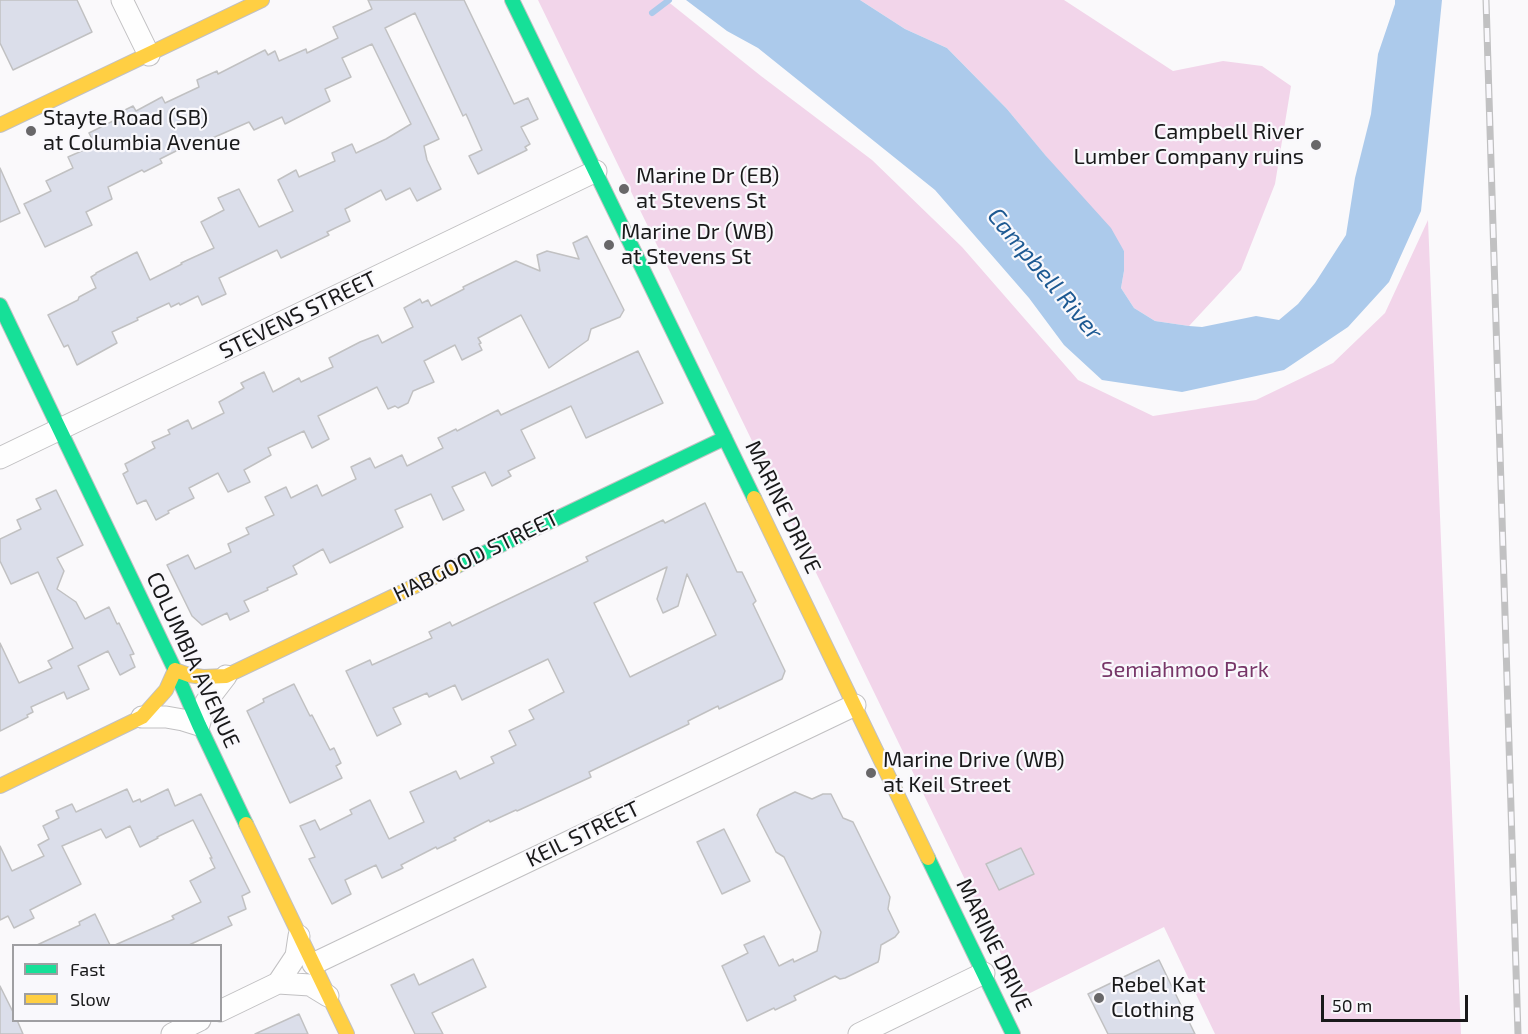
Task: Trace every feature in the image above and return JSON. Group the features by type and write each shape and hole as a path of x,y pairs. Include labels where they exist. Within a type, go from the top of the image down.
{"street":[{"path":"122,0 149,55"},
{"path":"0,125 262,0"},
{"name":"MARINE DRIVE","path":"512,0 1013,1034"},
{"name":"STEVENS STREET","path":"0,458 596,171"},
{"name":"COLUMBIA AVENUE","path":"0,304 176,670 199,725 347,1034"},
{"name":"HABGOOD STREET","path":"176,670 203,677 226,676 725,438"},
{"path":"0,786 142,717 166,690 176,670"},
{"name":"HABGOOD STREET","path":"199,725 206,702 226,676"},
{"name":"KEIL STREET","path":"313,964 855,705"},
{"path":"142,717 166,717 199,725"},
{"path":"278,983 296,956 299,936"},
{"path":"859,1034 984,973"},
{"path":"222,1010 278,983 310,985 328,996"},
{"path":"172,1034 196,1022"}],"green space":[{"name":"Semiahmoo Park","path":"538,0 666,0 872,160 962,247 1078,380 1153,416 1256,400 1333,363 1385,313 1428,220 1461,1034 1215,1034 1164,927 1022,997"},
{"path":"860,0 1064,0 1173,71 1223,61 1262,66 1291,86 1275,184 1241,270 1189,326 1155,321 1134,308 1121,288 1124,251 1007,109 947,48 905,29"}],"water":[{"name":"Campbell River","path":"686,0 860,0 905,29 947,48 1007,109 1111,228 1124,251 1121,288 1134,308 1155,321 1202,327 1256,316 1279,320 1298,304 1315,283 1346,235 1355,178 1371,114 1378,54 1395,0 1442,0 1421,211 1389,282 1348,327 1284,370 1182,392 1102,380 1064,345 1029,298 935,190 758,48 727,31"}],"building":[{"path":"0,0 77,0 92,32 13,70 0,43"},
{"path":"368,0 464,0 514,104 528,98 538,119 521,127 530,144 525,147 527,150 478,174 469,156 482,150 466,114 463,116 415,13 385,28 439,139 424,146 427,160 441,189 417,201 410,188 386,200 381,190 345,209 350,221 327,232 329,235 281,258 277,250 219,278 226,294 202,305 198,296 180,305 179,303 171,307 169,303 137,318 138,320 112,332 117,343 77,365 68,345 64,347 48,315 96,288 91,277 96,273 137,252 150,280 214,248 201,222 224,210 218,198 239,189 259,227 293,211 278,180 296,170 299,177 335,161 332,153 352,144 356,153 411,124 372,44 342,58 351,77 325,89 330,101 285,124 282,117 254,130 249,122 192,147 190,144 160,159 162,163 108,187 112,199 86,212 92,225 45,247 24,204 51,191 46,181 73,168 68,157 95,145 89,133 117,119 115,115 133,106 136,111 162,97 165,103 199,87 197,80 217,71 218,74 265,50 268,55 275,51 279,61 306,49 307,53 338,38 333,27 372,9"},
{"path":"0,168 20,213 0,222"},
{"path":"587,236 624,310 620,317 591,329 588,340 549,368 521,315 478,338 482,350 462,360 455,345 424,361 434,382 413,391 408,403 398,408 395,406 388,409 377,387 318,416 329,439 312,448 304,431 268,448 271,455 244,470 250,482 228,492 218,473 189,488 194,498 156,520 146,500 137,504 123,474 128,471 125,464 155,448 152,442 170,434 168,430 188,420 192,429 224,413 219,402 244,388 241,383 264,372 273,392 299,378 301,382 333,367 329,358 360,342 378,335 382,343 413,327 404,308 420,299 422,303 428,300 431,306 464,289 463,287 516,261 540,271 537,255 547,251 579,259 573,243"},
{"path":"638,351 663,403 586,438 571,406 521,430 535,458 508,471 511,476 492,486 485,472 452,487 464,510 443,520 431,494 395,510 403,527 330,563 323,549 293,566 297,574 244,601 249,611 230,620 227,613 202,625 192,616 167,565 188,555 195,569 231,552 228,544 249,534 246,528 274,515 265,497 286,487 291,498 317,485 322,496 356,479 351,467 370,458 375,468 402,455 407,466 443,448 438,438 456,429 457,431 498,410 501,415"},
{"path":"56,490 83,545 57,558 64,571 57,589 76,602 85,619 109,607 134,654 130,655 135,667 120,675 108,651 78,666 89,689 67,699 64,692 31,707 33,712 27,715 28,717 0,731 0,643 19,683 52,668 48,661 73,648 38,572 11,584 0,561 0,539 21,529 17,520 41,509 36,499"},
{"path":"705,503 737,572 742,572 756,601 753,604 785,671 782,679 719,709 718,706 688,721 689,724 589,772 591,777 517,811 490,822 489,820 454,838 456,840 437,849 436,847 401,865 403,868 382,878 376,865 345,880 351,894 332,904 309,859 315,857 300,826 315,820 320,830 352,814 350,810 370,800 389,839 424,822 410,792 456,771 460,779 494,763 491,757 516,745 509,731 534,719 529,710 564,692 548,659 462,700 455,685 429,697 427,693 393,708 401,724 377,736 346,671 370,660 372,665 432,638 429,632 450,622 452,626 588,561 586,557 663,520 665,523","holes":["667,567 657,599 663,613 678,606 687,574 716,635 630,677 594,603"]},
{"path":"294,684 330,750 334,748 341,763 336,766 342,778 290,803 247,711 264,702 263,699"},
{"path":"127,789 133,802 140,799 141,802 168,789 175,806 201,794 250,892 242,896 246,909 228,917 232,925 191,944 117,944 174,919 172,916 201,902 190,881 215,868 193,820 140,847 130,826 106,838 101,829 62,846 81,884 30,910 34,918 14,928 8,916 0,920 0,846 12,871 44,856 38,845 49,839 43,826 59,818 56,811 72,804 76,812"},
{"path":"795,792 812,799 823,794 831,794 843,818 853,822 890,897 888,909 899,932 881,945 878,962 845,978 840,979 835,976 794,996 796,1000 747,1021 722,966 748,953 744,945 764,936 779,966 793,959 794,962 817,951 821,932 784,857 776,852 757,815 760,809"},
{"path":"724,829 750,881 722,894 697,842"},
{"path":"1021,848 1034,874 999,890 986,864"},
{"path":"95,914 110,944 39,944 80,925 79,922"},
{"path":"473,959 486,987 432,1013 443,1034 415,1034 391,985 414,974 419,985"},
{"path":"1159,960 1195,1034 1108,1034 1088,994"},
{"path":"0,986 12,1010 12,1022 18,1022 23,1034 0,1034"},
{"path":"299,1014 308,1034 255,1034"}],"waterway":[{"path":"652,13 669,0"}],"railway":[{"path":"1486,0 1518,1034"}],"traffic: fast":[{"path":"512,0 754,498"},
{"path":"0,305 175,670 246,824"},
{"path":"457,566 725,438"},
{"path":"928,858 1013,1034"}],"traffic: slow":[{"path":"0,125 262,0"},
{"path":"754,498 928,858"},
{"path":"175,670 203,677 226,676 457,566"},
{"path":"0,786 142,717 166,690 175,670"},
{"path":"246,824 347,1034"}],"place":[{"name":"Stayte Road (SB) at Columbia Avenue","path":"31,131"},
{"name":"Campbell River Lumber Company ruins","path":"1316,145"},
{"name":"Marine Dr (EB) at Stevens St","path":"624,189"},
{"name":"Marine Dr (WB) at Stevens St","path":"609,245"},
{"name":"Marine Drive (WB) at Keil Street","path":"871,773"},
{"name":"Rebel Kat Clothing","path":"1099,998"}]}
